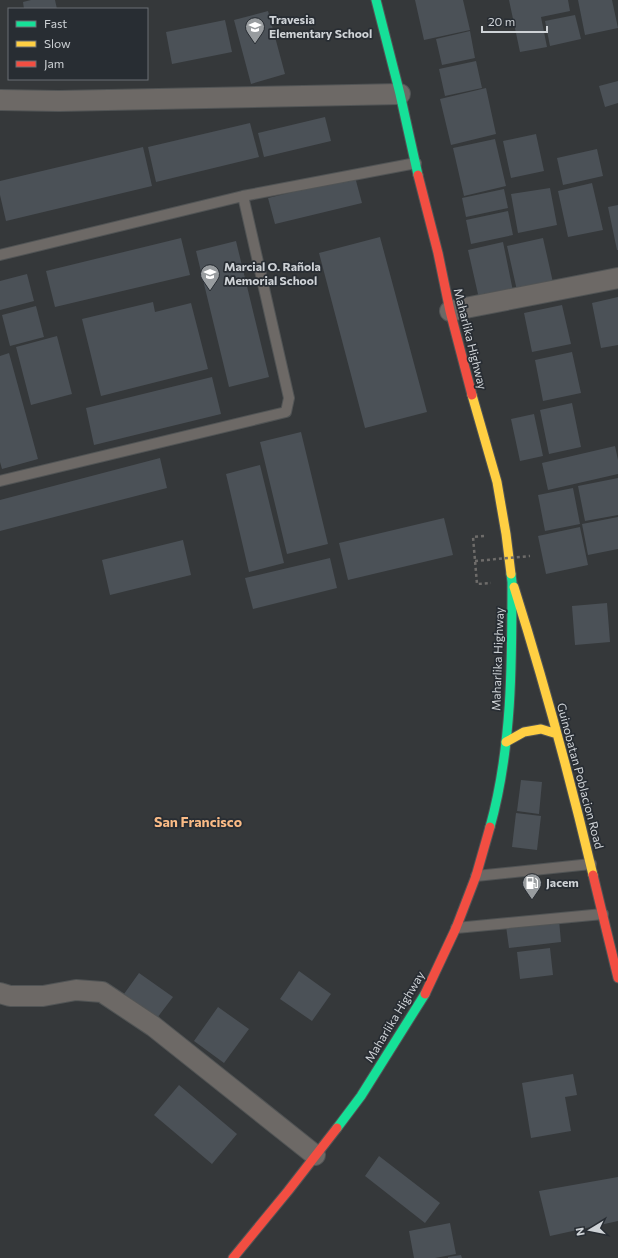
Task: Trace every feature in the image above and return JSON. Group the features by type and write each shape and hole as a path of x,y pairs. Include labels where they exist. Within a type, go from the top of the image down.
{"main road":[{"name":"Maharlika Highway","path":"233,1258 288,1191 361,1096 428,990 456,928 476,876 496,804 506,742 511,683 512,582 497,482 450,312 438,253 376,0"},
{"name":"Guinobatan Poblacion Road","path":"512,582 532,644 557,734 591,864 618,978"},
{"path":"506,742 524,732 541,729 557,734"}],"street":[{"path":"0,100 59,101 400,94"},
{"path":"450,312 618,278"},
{"path":"0,993 10,996 43,996 76,990 102,992 153,1026 315,1155"}],"lane":[{"path":"0,255 243,196 416,163"},
{"path":"0,481 286,412 289,398 243,196"},
{"path":"476,876 591,864"},
{"path":"456,928 603,914"}],"path":[{"path":"473,537 477,584"},
{"path":"475,561 530,556"}],"building":[{"path":"31,0 55,0 57,8 24,8 23,2"},
{"path":"415,0 463,0 470,30 424,40"},
{"path":"509,0 568,0 570,11 541,17 547,47 520,52"},
{"path":"578,0 612,0 618,28 585,35"},
{"path":"268,11 285,74 251,84 234,20"},
{"path":"575,15 581,39 550,46 545,21"},
{"path":"225,20 232,52 172,64 166,32"},
{"path":"470,31 475,58 442,65 436,39"},
{"path":"476,61 482,88 445,96 439,69"},
{"path":"618,81 618,103 605,107 599,86"},
{"path":"486,88 496,134 451,145 440,99"},
{"path":"325,117 331,141 264,157 258,133"},
{"path":"250,123 259,157 156,182 148,147"},
{"path":"536,134 544,171 511,178 503,141"},
{"path":"495,139 506,186 464,196 453,148"},
{"path":"143,147 152,186 6,221 0,195 0,181"},
{"path":"597,149 603,176 563,185 557,158"},
{"path":"355,177 362,203 275,224 268,198"},
{"path":"592,183 603,230 568,237 558,191"},
{"path":"550,188 557,225 518,233 511,194"},
{"path":"504,189 508,208 466,217 462,198"},
{"path":"618,205 618,250 617,250 608,207"},
{"path":"508,211 513,235 471,244 466,220"},
{"path":"380,237 427,412 365,428 319,253"},
{"path":"181,238 190,275 55,307 46,271"},
{"path":"543,238 554,287 518,295 507,246"},
{"path":"236,241 269,377 229,387 196,251"},
{"path":"503,242 514,296 480,303 468,250"},
{"path":"27,274 34,301 0,310 0,281"},
{"path":"618,297 618,345 601,348 592,303"},
{"path":"153,302 155,312 191,303 208,369 101,396 82,319"},
{"path":"562,305 571,344 532,352 524,313"},
{"path":"36,306 44,337 10,346 2,315"},
{"path":"57,336 72,394 31,405 16,347"},
{"path":"572,352 581,393 543,401 535,360"},
{"path":"9,353 38,459 2,469 0,462 0,356"},
{"path":"212,377 221,414 94,445 86,408"},
{"path":"572,403 581,447 549,454 540,410"},
{"path":"534,414 543,456 520,461 511,419"},
{"path":"301,432 328,544 287,554 260,442"},
{"path":"615,446 618,460 618,474 548,490 542,463"},
{"path":"160,458 167,488 0,531 0,500"},
{"path":"260,465 284,563 249,572 226,474"},
{"path":"618,478 618,515 585,521 578,486"},
{"path":"573,488 580,524 545,531 538,495"},
{"path":"618,517 618,549 588,555 582,524"},
{"path":"444,518 453,555 348,580 339,543"},
{"path":"580,527 588,565 546,574 538,536"},
{"path":"183,540 191,575 110,595 102,560"},
{"path":"330,558 337,588 253,609 245,578"},
{"path":"607,603 610,642 575,645 572,606"},
{"path":"521,780 542,782 539,814 517,811"},
{"path":"516,813 541,816 537,850 512,847"},
{"path":"559,920 561,942 509,948 506,926"},
{"path":"550,948 553,975 520,979 517,952"},
{"path":"299,971 331,994 312,1021 280,999"},
{"path":"139,973 173,997 157,1018 124,994"},
{"path":"218,1007 249,1029 224,1063 194,1041"},
{"path":"573,1074 577,1095 565,1097 571,1131 531,1138 522,1083"},
{"path":"179,1085 237,1134 212,1164 154,1115"},
{"path":"379,1156 440,1203 425,1223 365,1176"},
{"path":"618,1177 618,1221 550,1236 539,1191"},
{"path":"450,1223 456,1254 435,1258 414,1258 409,1231"},
{"path":"461,1255 462,1258 448,1258 448,1257"}],"traffic: fast":[{"path":"376,0 400,94 418,175"},
{"path":"490,827 503,767 507,736 512,644 511,574"},
{"path":"337,1128 361,1096 425,994"}],"traffic: slow":[{"path":"472,395 497,482 511,574"},
{"path":"514,587 556,730 593,875"},
{"path":"506,742 524,732 541,729 557,734"}],"traffic: jam":[{"path":"418,175 438,253 450,311 472,395"},
{"path":"425,994 456,928 476,876 490,827"},
{"path":"593,875 618,978"},
{"path":"233,1258 337,1128"}],"place":[{"name":"Travesia Elementary School","path":"255,44"},
{"name":"Marcial O. Rañola Memorial School","path":"210,291"},
{"name":"Jacem","path":"532,900"}],"district":[{"name":"San Francisco","path":"198,822"}]}
